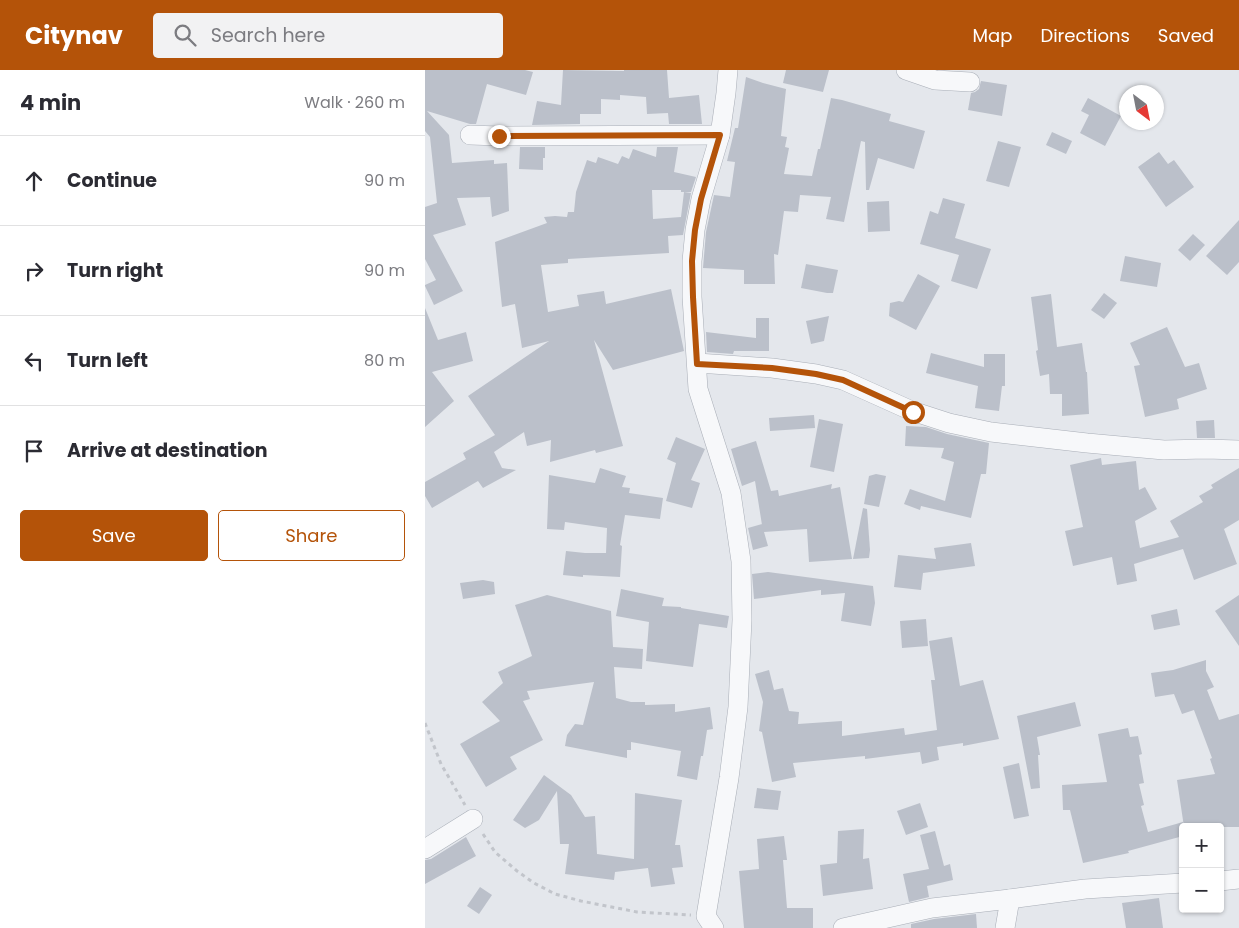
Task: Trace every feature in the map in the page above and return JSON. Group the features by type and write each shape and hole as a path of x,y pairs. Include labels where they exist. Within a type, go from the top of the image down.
{"street":[{"path":"710,922 738,707 743,620 741,561 731,493 698,389 692,261 701,199 720,135 728,70"},
{"path":"907,70 935,80 970,82"},
{"path":"470,135 720,135"},
{"path":"697,364 772,368 843,380 913,412 949,423 991,432 1164,450 1239,450"},
{"path":"425,848 473,819"},
{"path":"1224,881 1239,879"},
{"path":"843,928 932,908 1085,888 1179,883"},
{"path":"1005,928 1010,899"}],"path":[{"path":"425,722 441,764 495,852 534,883 555,894 581,901 637,912 710,922"}],"building":[{"path":"425,70 525,70 533,72 526,95 487,84 476,124 470,124 427,111 449,135 452,163 494,160 494,164 507,163 509,211 492,217 490,197 457,198 466,225 433,235 463,291 434,305 425,286 436,280 425,259 425,207 437,203 430,137 425,131"},
{"path":"563,70 667,70 669,98 699,95 702,124 669,124 668,113 647,114 646,97 620,95 620,100 601,99 601,114 580,114 580,124 532,125 537,101 561,105"},
{"path":"786,70 829,70 823,92 783,83"},
{"path":"746,77 786,89 781,136 787,137 785,147 789,148 784,174 812,176 831,98 891,114 889,121 925,131 914,169 878,158 869,190 866,190 865,142 861,141 844,222 826,219 831,197 800,195 798,212 784,211 778,255 774,254 775,284 744,284 744,270 703,268 706,232 714,195 730,197 735,162 727,161 735,128 738,128"},
{"path":"981,81 1007,85 1002,116 968,110 971,93 979,89"},
{"path":"1088,98 1119,115 1119,120 1105,146 1080,133 1089,115 1081,111"},
{"path":"1052,132 1072,141 1066,154 1046,145"},
{"path":"998,141 1021,147 1009,187 986,181"},
{"path":"520,147 545,147 543,170 519,169"},
{"path":"657,147 678,147 674,172 696,177 691,192 684,192 691,193 683,235 668,236 669,253 568,259 568,263 541,265 548,312 579,306 577,295 604,291 606,304 671,289 684,351 613,370 594,340 623,446 596,453 595,450 550,462 551,440 527,446 524,432 494,452 502,468 516,470 483,488 478,481 432,508 425,496 425,482 466,459 463,453 495,435 468,396 549,341 522,348 515,304 502,307 495,242 547,223 544,217 567,217 568,212 574,212 576,192 587,160 596,163 598,157 618,164 622,156 629,159 633,149 656,157","holes":["652,190 681,190 681,192 684,192 681,217 653,219"]},
{"path":"1159,152 1168,164 1174,160 1194,187 1166,207 1138,167"},
{"path":"943,198 965,204 955,238 991,249 977,289 951,281 959,255 920,244 930,211 938,214"},
{"path":"889,201 890,231 868,232 867,202"},
{"path":"1239,220 1239,262 1227,275 1206,256"},
{"path":"1193,234 1205,245 1190,261 1178,250"},
{"path":"1125,256 1161,263 1157,287 1120,281"},
{"path":"806,264 838,270 833,293 801,288"},
{"path":"918,274 940,286 916,330 889,316 890,303 903,302"},
{"path":"1104,293 1117,303 1104,319 1091,310"},
{"path":"1051,294 1057,347 1082,343 1087,372 1089,414 1062,416 1062,394 1050,394 1049,374 1040,376 1031,297"},
{"path":"425,308 438,340 466,332 473,361 432,372 454,401 425,427"},
{"path":"829,316 824,341 811,344 806,321"},
{"path":"756,318 769,318 769,351 734,351 733,354 707,352 706,332 756,338"},
{"path":"1167,327 1185,367 1199,363 1207,389 1177,399 1179,409 1145,417 1134,366 1140,365 1130,343"},
{"path":"931,353 984,367 984,354 1005,354 1005,386 1002,386 999,411 975,408 978,386 926,373"},
{"path":"814,415 815,428 770,431 769,418"},
{"path":"819,419 843,424 834,472 810,467"},
{"path":"1214,420 1215,438 1197,438 1196,421"},
{"path":"906,426 926,427 947,434 989,443 986,474 981,474 971,518 921,506 920,510 904,504 910,489 945,501 954,462 941,458 944,448 905,446"},
{"path":"676,437 705,449 691,480 700,483 692,508 666,501 676,463 667,459"},
{"path":"756,441 771,491 778,490 779,496 832,484 831,489 840,487 852,559 809,562 807,529 764,532 768,546 753,550 748,528 762,524 755,481 742,486 731,449"},
{"path":"1101,458 1102,465 1136,461 1139,490 1145,487 1157,509 1135,521 1140,548 1179,537 1170,521 1203,502 1199,496 1213,488 1211,485 1239,468 1239,520 1224,529 1237,564 1194,580 1183,549 1134,564 1137,581 1117,585 1112,557 1073,566 1065,531 1083,527 1070,465"},
{"path":"600,468 626,476 622,487 630,488 629,493 663,498 660,519 625,515 620,545 622,546 620,577 563,575 566,551 606,553 607,528 565,522 564,530 547,529 549,475 595,483"},
{"path":"876,474 886,476 879,507 864,504 869,476"},
{"path":"863,508 867,509 869,558 853,559"},
{"path":"971,543 975,566 923,573 921,590 894,587 898,555 936,559 934,548"},
{"path":"768,572 873,586 875,603 871,626 841,621 845,593 821,595 821,590 754,599 752,574"},
{"path":"483,580 494,582 495,594 463,599 460,583"},
{"path":"621,589 664,598 662,606 681,607 729,616 727,628 699,624 693,667 646,661 649,622 616,616"},
{"path":"547,595 611,611 613,647 643,649 642,669 614,667 616,698 631,702 645,702 645,705 675,704 675,712 710,707 713,729 707,730 697,780 677,776 681,751 631,742 631,750 627,750 627,758 565,746 567,735 575,724 583,725 594,682 527,691 530,699 523,701 543,740 510,757 517,769 486,787 460,744 500,721 482,702 503,683 498,672 532,656 515,605"},
{"path":"1239,595 1239,646 1215,611"},
{"path":"1177,609 1180,625 1154,630 1151,615"},
{"path":"926,619 928,646 902,648 900,621"},
{"path":"952,637 960,686 983,680 999,739 963,746 963,743 937,747 939,760 922,764 920,752 865,759 865,756 793,763 796,777 772,782 762,732 759,731 763,702 755,674 769,670 774,690 783,688 789,711 799,712 798,724 842,721 842,736 904,728 905,735 937,730 931,680 935,680 929,641"},
{"path":"1206,660 1206,671 1214,687 1207,690 1219,720 1239,714 1239,827 1224,827 1224,823 1183,823 1177,780 1215,774 1210,759 1212,758 1194,710 1182,714 1174,694 1155,697 1151,673 1173,670"},
{"path":"1075,702 1081,726 1037,737 1040,755 1038,755 1040,788 1031,789 1017,716"},
{"path":"1128,728 1130,737 1138,736 1142,754 1139,755 1144,783 1139,784 1144,805 1141,806 1148,832 1179,823 1179,837 1128,851 1129,853 1083,863 1070,810 1063,810 1062,785 1107,782 1098,734"},
{"path":"1019,763 1029,816 1014,819 1003,767"},
{"path":"544,775 571,795 585,817 595,816 597,854 634,859 635,793 682,800 675,845 680,845 683,867 672,868 675,884 651,887 648,868 615,872 614,880 565,874 569,844 560,844 557,791 539,820 525,828 513,820"},
{"path":"757,788 781,791 778,810 754,808"},
{"path":"920,803 928,827 906,835 897,811"},
{"path":"864,829 863,859 869,858 873,889 823,896 820,865 837,863 838,831"},
{"path":"935,831 944,866 950,864 953,880 927,886 929,897 909,902 903,874 929,869 920,835"},
{"path":"784,836 787,860 783,860 787,908 813,908 813,928 744,928 739,871 759,869 757,839"},
{"path":"466,837 476,856 425,884 425,860 431,859"},
{"path":"480,887 492,895 479,914 467,906"},
{"path":"1159,898 1163,928 1126,928 1122,903"},
{"path":"976,914 977,928 911,928 911,924 934,919"}],"route":[{"path":"499,136 720,135 701,199 695,230 692,261 697,364 772,368 843,380 913,412"}]}
